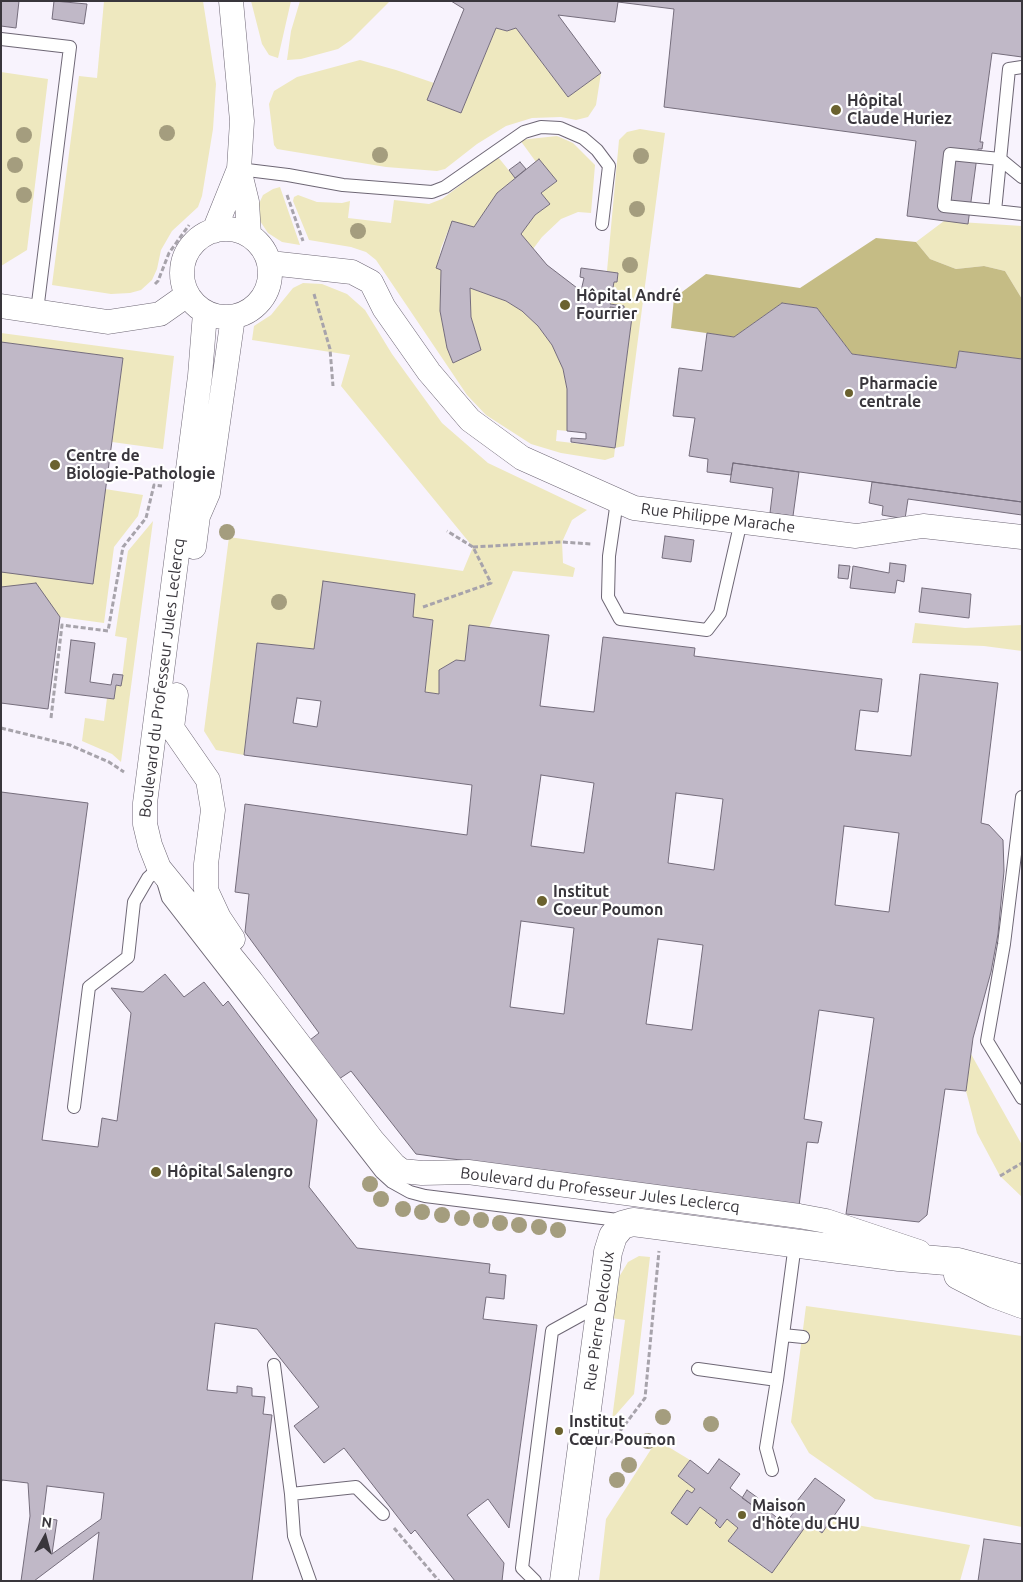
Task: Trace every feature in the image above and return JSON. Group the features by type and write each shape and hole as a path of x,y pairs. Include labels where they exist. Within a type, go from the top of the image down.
{"street":[{"path":"231,1 242,121 238,169 247,202 249,235"},
{"path":"204,226 238,231 249,235 258,242 270,262 269,287 264,298 245,314 233,318 205,313 187,295 182,269 185,256 192,245 202,236 204,226 238,169"},
{"name":"Rue Philippe Marache","path":"270,262 352,272 371,282 384,308 429,372 470,420 522,458 634,508 856,536 923,526 1022,537"},
{"path":"1,306 108,322 160,314 187,295"},
{"name":"Boulevard du Professeur Jules Leclercq","path":"205,313 200,376 144,803 145,824 150,846 159,868 268,1004 373,1141 394,1165 402,1171 422,1173 468,1172 812,1218 945,1260 1022,1279"},
{"name":"Boulevard du Professeur Jules Leclercq","path":"233,318 208,493 198,516 172,728 208,780 213,810 206,864 206,890 219,918 259,977 268,1004"},
{"name":"Boulevard du Professeur Jules Leclercq","path":"633,1222 899,1257 945,1260"},
{"name":"Rue Pierre Delcoulx","path":"564,1581 610,1243 618,1229 626,1223 633,1222"},
{"name":"Boulevard du Professeur Jules Leclercq","path":"899,1257 949,1272 1022,1304"}],"lane":[{"path":"1,39 70,47 37,311"},
{"path":"995,211 1009,69 1022,67"},
{"path":"238,169 343,184 432,192 445,187 524,132 541,127 560,128 582,138 597,150 609,166 602,224"},
{"path":"1022,178 1000,159 950,154 944,206 1022,214"},
{"path":"617,501 609,556 608,597 620,619 707,630 720,613 741,521"},
{"path":"1022,797 1004,944 987,1041 1022,1098"},
{"path":"74,1107 89,987 128,958 134,902 148,878 159,868 168,898 381,1172 392,1182 410,1192 425,1196 633,1222"},
{"path":"772,1470 766,1448 795,1244"},
{"path":"535,1581 522,1568 552,1331 601,1304"},
{"path":"783,1335 803,1337"},
{"path":"274,1365 291,1494 294,1536 310,1581"},
{"path":"698,1369 777,1380"},
{"path":"291,1494 356,1487 383,1514"}],"path":[{"path":"153,286 158,281 169,253 187,226 204,226"},
{"path":"314,292 330,349 333,386"},
{"path":"51,718 62,625 108,631 123,546 146,518 154,485 184,490"},
{"path":"424,607 491,583 473,547 447,530"},
{"path":"473,547 562,542 592,544"},
{"path":"1,728 70,745 109,762 120,772 148,778"},
{"path":"1000,1176 1022,1163"},
{"path":"606,1450 645,1398 660,1226"},
{"path":"383,1514 439,1581"}],"shaded area":[{"path":"104,1 203,1 216,84 213,129 202,196 198,207 172,231 161,250 157,269 152,280 141,290 130,293 111,294 52,285 79,76 97,78"},
{"path":"251,1 291,1 278,58 269,55 262,44"},
{"path":"300,1 390,1 351,40 338,49 301,59 287,60 291,31"},
{"path":"496,28 507,31 516,28 568,97 601,73 596,105 588,117 576,120 561,117 532,118 506,126 477,144 445,169 437,171 386,167 277,149 274,145 269,104 274,91 297,77 360,60 434,83 428,100 461,113"},
{"path":"1,72 48,79 27,250 1,266"},
{"path":"640,129 665,133 624,446 615,448 632,317 609,313 610,307 624,309 624,306 610,304 614,282 617,282 618,274 607,271 619,140 627,132"},
{"path":"557,136 573,143 595,165 591,213 578,212 561,219 542,237 533,249 521,234 535,215 550,204 541,193 557,181 536,162 520,140"},
{"path":"498,157 515,178 497,193 474,227 452,221 441,248 437,268 441,270 440,311 447,348 453,362 481,350 471,317 470,288 506,301 522,311 538,326 552,345 563,369 567,389 567,431 557,430 556,441 615,448 614,457 605,460 561,453 531,444 486,415 467,395 376,260 366,252 351,247 309,240 293,201 294,197 298,195 317,202 342,203 350,201 348,218 391,223 394,200 429,204 442,199"},
{"path":"280,187 300,245 282,242 268,233 260,221 257,208 263,195"},
{"path":"944,221 1022,226 1022,299 1005,271 984,266 956,269 930,259 916,242"},
{"path":"876,238 916,242 930,259 956,269 984,266 1005,271 1022,299 1022,359 959,351 956,368 852,354 817,308 782,303 734,337 671,328 674,298 706,274 800,288"},
{"path":"303,283 322,284 347,294 365,310 392,354 442,423 488,463 587,510 572,520 562,542 563,563 575,568 573,577 513,571 489,628 469,625 465,661 456,660 439,670 439,694 425,692 433,620 314,649 257,643 244,755 216,750 204,731 229,537 463,571 473,547 341,386 350,355 252,340 254,326 271,315 293,288"},
{"path":"1,333 174,356 163,449 112,442 123,358 1,342"},
{"path":"105,489 143,495 138,516 114,547 104,623 60,617 1,587 1,572"},
{"path":"153,521 121,762 112,754 82,741 85,718 104,721 107,698 114,699 116,685 121,686 127,638 115,636 128,551"},
{"path":"915,623 965,628 1022,625 1022,651 984,646 912,643"},
{"path":"971,1054 1022,1145 1022,1197 1000,1176 977,1133 966,1091"},
{"path":"639,1256 650,1257 634,1394 612,1419 625,1320 611,1318 616,1282 628,1262"},
{"path":"806,1306 1022,1336 1022,1527 875,1499 809,1453 791,1422"},
{"path":"657,1440 690,1460 678,1476 695,1489 692,1493 687,1490 671,1513 687,1525 700,1507 717,1520 715,1523 720,1528 727,1519 738,1528 728,1541 771,1573 808,1523 822,1533 834,1517 851,1524 970,1545 960,1581 599,1581 606,1519"}],"building":[{"path":"1,1 19,1 16,28 1,26"},
{"path":"54,1 87,4 84,24 52,19"},
{"name":"Hôpital Claude Huriez","path":"451,1 1022,1 1022,57 992,53 980,142 983,142 982,149 978,149 968,224 907,216 916,141 664,107 674,9 618,2 615,22 558,15 601,73 568,97 516,28 507,31 496,28 461,113 427,100 464,9"},
{"name":"Hôpital André Fourrier","path":"539,159 557,181 541,193 550,204 535,215 521,234 547,265 581,291 584,278 580,277 581,268 618,273 617,282 614,282 610,304 624,306 624,309 610,307 609,313 632,317 615,448 571,442 571,438 586,439 586,433 567,431 567,389 563,369 552,345 538,326 522,311 506,301 470,288 471,317 481,350 453,363 447,348 440,311 441,270 436,268 452,221 474,227 497,193"},
{"path":"520,162 526,169 515,178 509,170"},
{"name":"Pharmacie centrale","path":"782,303 817,308 852,354 956,368 959,351 1022,359 1022,502 733,463 731,475 707,472 708,459 689,456 695,418 673,416 679,368 702,371 707,333 734,337"},
{"name":"Centre de Biologie-Pathologie","path":"1,342 123,358 93,584 1,572"},
{"path":"733,463 799,472 793,516 770,513 773,488 730,482"},
{"path":"872,482 1022,502 1022,515 908,499 905,519 882,515 883,506 869,503"},
{"path":"665,536 694,540 691,562 662,558"},
{"path":"890,563 906,565 904,582 897,580 895,593 850,588 853,566 889,573"},
{"path":"839,565 850,566 848,579 838,578"},
{"name":"Institut Coeur Poumon","path":"323,581 415,594 413,617 433,620 425,692 439,694 439,670 456,660 465,661 469,625 549,635 540,706 594,712 603,637 695,648 694,656 882,679 878,712 860,710 855,750 911,756 920,674 998,683 981,823 989,825 1003,840 1004,871 998,934 991,972 973,1038 966,1091 945,1089 927,1215 919,1222 846,1214 874,1018 819,1010 804,1119 822,1122 818,1143 807,1142 799,1206 416,1154 351,1071 336,1081 306,1043 319,1033 245,932 249,894 235,892 245,804 467,835 472,785 244,755 257,643 314,649","holes":["297,698 321,701 317,727 293,723","541,775 594,783 584,853 531,846","676,793 723,799 714,870 668,863","844,826 899,833 889,912 835,905","521,921 574,928 564,1014 510,1007","658,939 703,945 692,1030 646,1024"]},
{"path":"36,583 60,617 48,709 1,703 1,587"},
{"path":"922,588 971,594 969,618 919,612"},
{"path":"71,640 95,643 90,682 111,685 113,674 123,675 121,686 116,685 114,699 65,693"},
{"name":"Hôpital Salengro","path":"1,792 88,803 42,1140 98,1147 102,1118 117,1121 131,1013 111,988 143,992 165,974 184,997 204,982 223,1006 228,1001 317,1120 309,1187 357,1248 490,1264 489,1273 506,1275 504,1299 486,1297 483,1319 537,1325 509,1528 488,1499 467,1515 504,1563 502,1581 455,1581 415,1530 411,1534 344,1448 324,1463 294,1426 319,1407 257,1329 215,1323 207,1390 237,1393 237,1386 252,1388 252,1396 265,1397 263,1414 272,1415 252,1581 93,1581 99,1532 34,1581 21,1581 30,1516 28,1483 2,1480 1,1484","holes":["47,1486 104,1493 101,1519 52,1554 57,1520 43,1518"]},
{"name":"Maison d'hôte du CHU","path":"719,1459 740,1474 730,1488 752,1505 756,1501 785,1524 794,1512 790,1510 815,1478 845,1500 822,1533 808,1523 772,1573 728,1541 738,1528 727,1519 720,1528 715,1523 717,1520 700,1507 687,1525 671,1513 687,1490 692,1493 695,1489 678,1476 690,1460 708,1474"},
{"path":"747,1490 758,1498 752,1505 742,1498"},
{"path":"984,1539 1022,1544 1022,1581 978,1581"}],"place":[{"name":"Hôpital Claude Huriez","path":"836,110"},
{"name":"Hôpital André Fourrier","path":"565,305"},
{"name":"Pharmacie centrale","path":"849,393"},
{"name":"Centre de Biologie-Pathologie","path":"55,465"},
{"name":"Institut Coeur Poumon","path":"542,901"},
{"name":"Hôpital Salengro","path":"156,1172"},
{"name":"Institut Cœur Poumon","path":"559,1431"},
{"name":"Maison d'hôte du CHU","path":"742,1515"}]}
